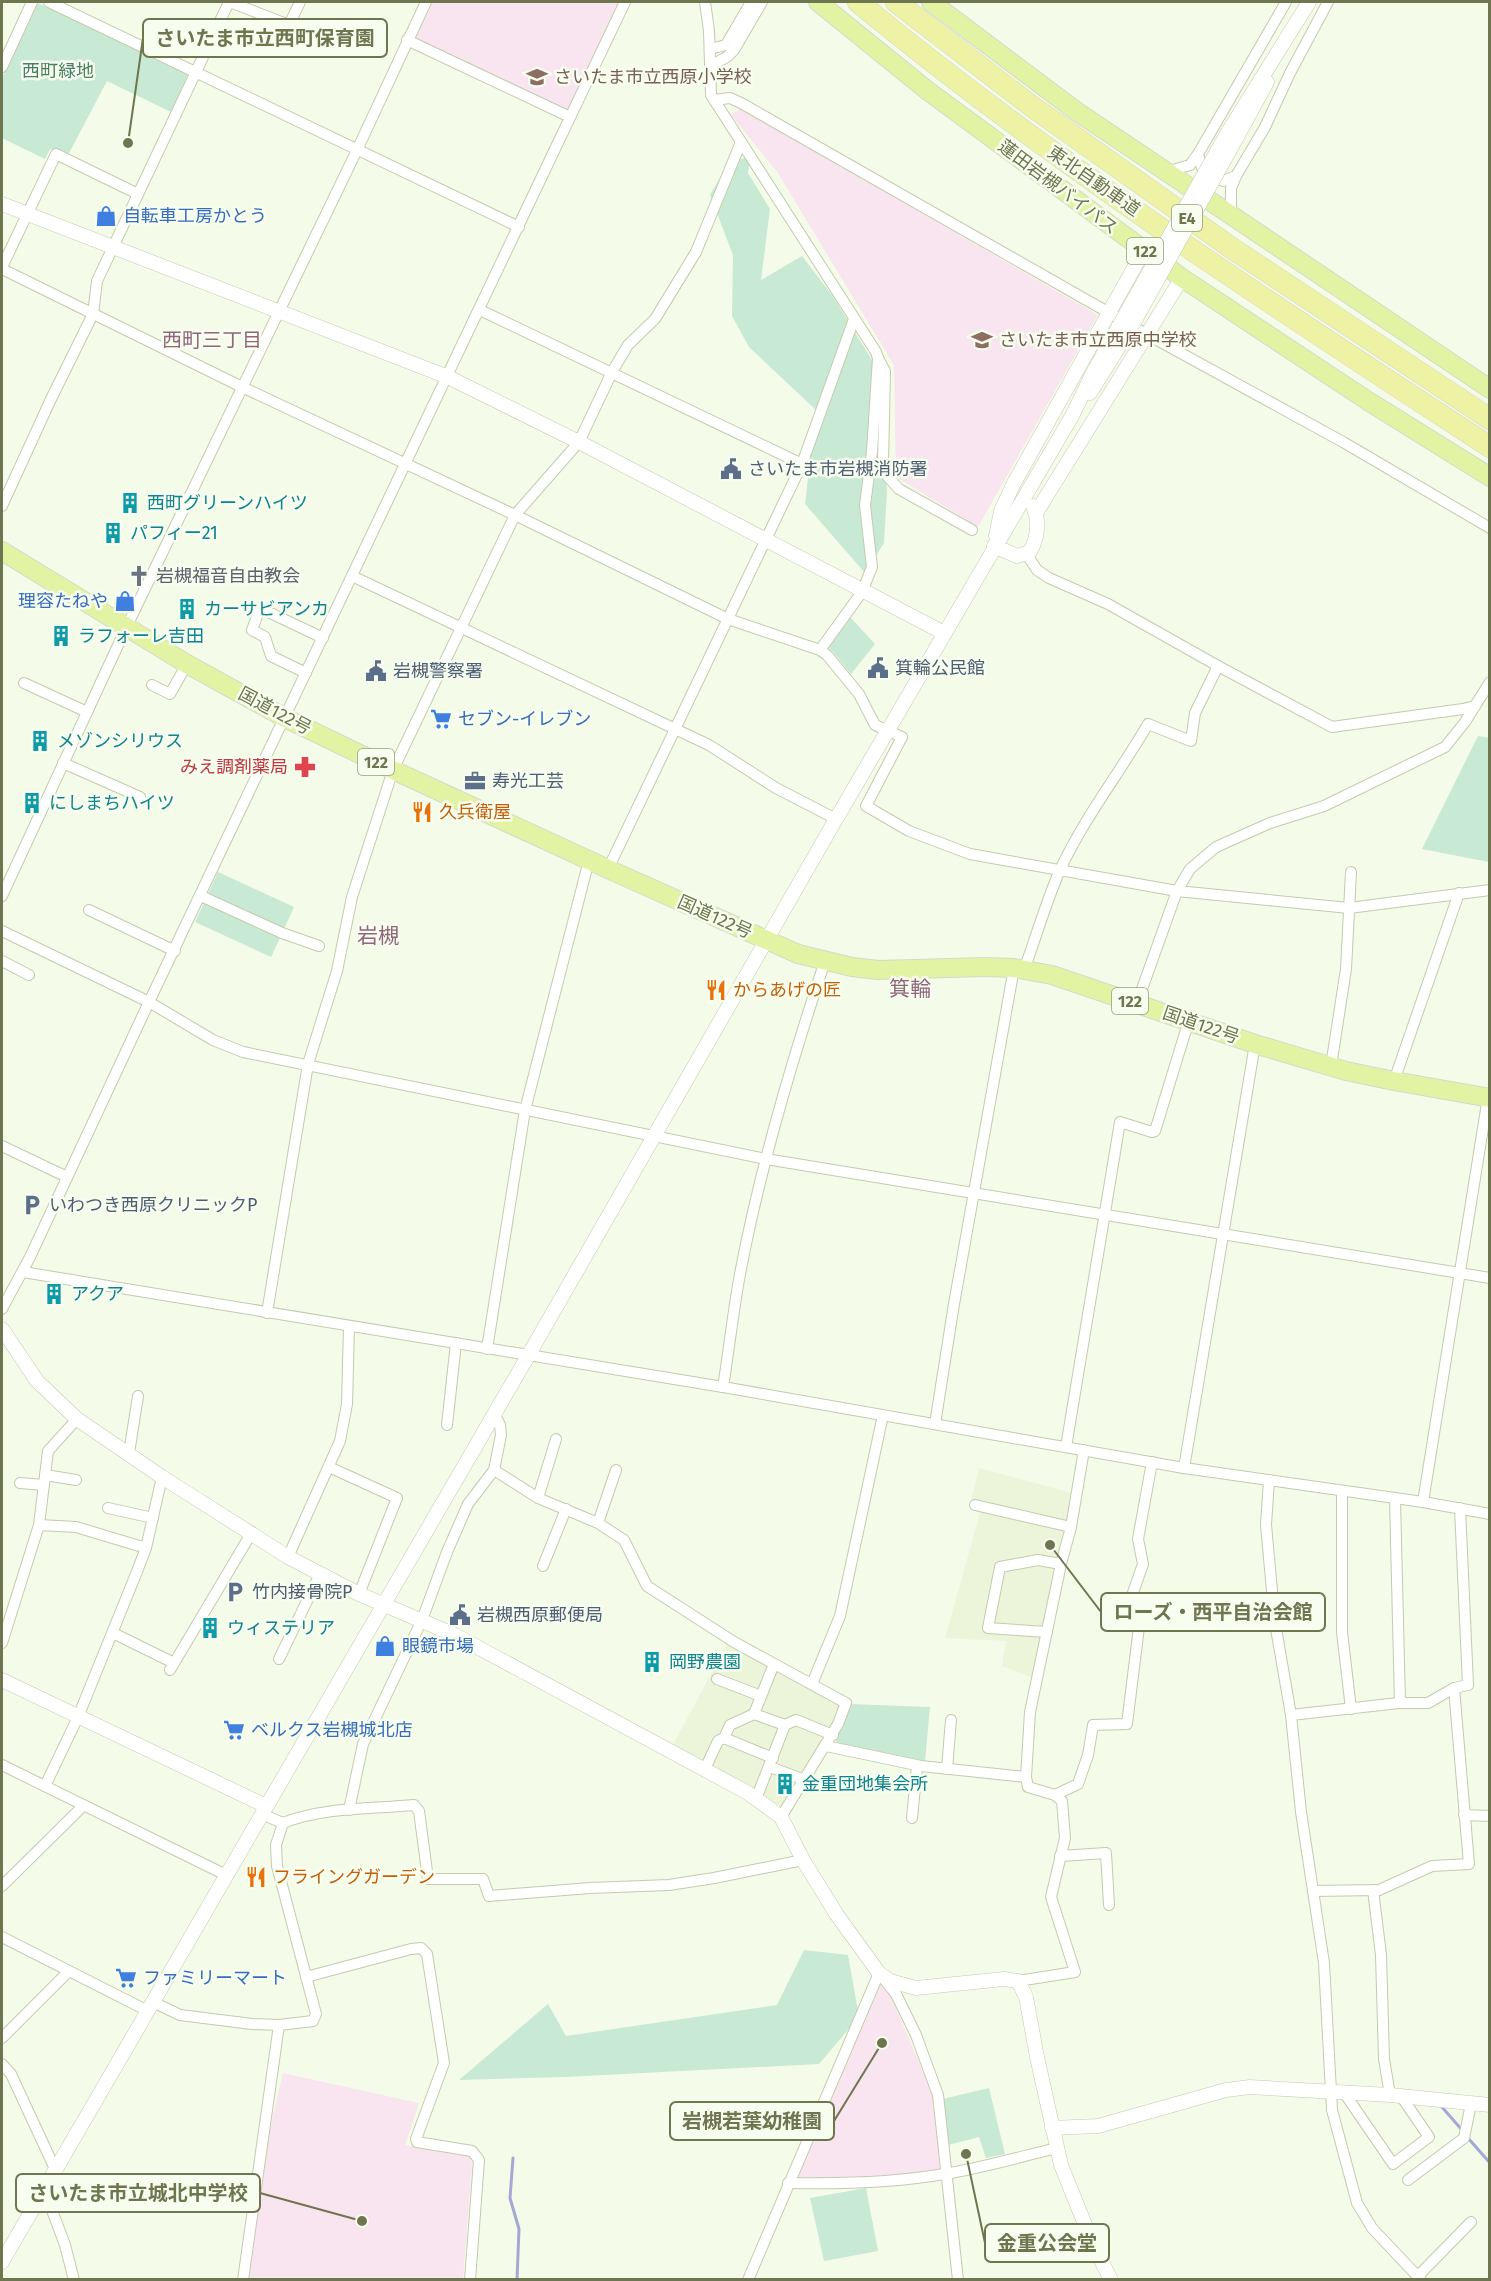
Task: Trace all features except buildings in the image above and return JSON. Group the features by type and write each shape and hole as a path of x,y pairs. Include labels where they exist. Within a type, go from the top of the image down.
{"highway":[{"name":"蓮田岩槻バイパス","path":"818,2 928,91 1182,278 1490,477"},
{"name":"東北自動車道","path":"858,2 971,92 1117,198 1247,288 1490,447"},
{"name":"東北自動車道","path":"896,2 1030,105 1230,248 1490,419"},
{"path":"931,2 1076,111 1490,389"},
{"name":"国道122号","path":"2,551 187,664 285,718 608,869 798,954 878,970 958,967 1019,969 1052,975 1255,1044 1394,1082 1489,1097"}],"street":[{"path":"2,67 32,2"},
{"path":"49,2 519,227"},
{"path":"2,506 93,314 97,281 195,71 230,2 289,25 300,2"},
{"path":"2,896 126,628 426,2"},
{"path":"2,1309 23,1272 625,2"},
{"path":"705,2 710,49 711,95 876,352 885,371 883,461 888,477 899,489 972,530"},
{"path":"710,49 726,45 751,2"},
{"path":"710,66 734,51 762,2"},
{"path":"1165,172 1190,165 1198,154 1285,4 1273,2"},
{"path":"2,2262 528,1356 994,546 1072,416 1100,380 1124,328 1233,134 1263,90 1279,52 1309,2"},
{"path":"1231,216 1231,188 1236,176 1265,127 1290,73 1328,2"},
{"path":"407,40 570,117"},
{"path":"714,100 730,98 741,104 1148,335 1343,442 1490,528"},
{"path":"267,1313 308,1064 337,971 352,897 393,770 515,515 579,442 612,372 628,345 655,319 696,252 741,142"},
{"path":"138,194 56,154 26,213 2,268 242,387 515,515 728,619 820,650 827,655 859,694 875,725 902,737 866,806 909,831 970,854 1176,891 1349,908 1490,890"},
{"path":"1198,154 1202,168 1223,180 1236,176"},
{"path":"2,204 448,377 579,442 944,633"},
{"path":"994,546 1001,511 1014,483 1144,250"},
{"path":"1036,513 1182,278"},
{"path":"480,310 802,464"},
{"path":"608,869 802,464 854,319"},
{"path":"820,650 862,592 872,567 865,505 872,452 878,358"},
{"path":"994,546 1017,556 1027,555 1034,545 1037,533 1036,513 1026,493"},
{"path":"1027,555 1032,563 1049,578 1108,603 1218,666 1332,727 1475,706"},
{"path":"352,576 709,746 776,788 836,819"},
{"path":"306,673 271,656 265,637 252,630 260,608 323,638"},
{"path":"152,685 170,694 187,664"},
{"path":"934,1424 974,1193 1019,969 1060,870 1102,794 1116,777 1148,724 1191,741 1195,713 1218,666"},
{"path":"1137,1003 1176,891 1190,869 1216,847 1270,823 1324,806 1445,747 1486,694 1490,682"},
{"path":"24,683 87,712"},
{"path":"63,763 140,797"},
{"path":"487,1349 525,1110 589,860"},
{"path":"1331,1065 1346,969 1351,872"},
{"path":"1394,1082 1459,893"},
{"path":"201,896 282,933 319,946"},
{"path":"89,910 175,951"},
{"path":"2,931 149,1002 213,1040 243,1052 766,1159 1490,1278"},
{"path":"2,961 29,975"},
{"path":"723,1387 740,1273 766,1159 794,1057 825,961"},
{"path":"1066,1447 1120,1122 1155,1131 1189,1020"},
{"path":"1184,1468 1255,1044"},
{"path":"1423,1502 1458,1273 1489,1097"},
{"path":"2,1146 68,1177"},
{"path":"23,1272 723,1387 1184,1468 1423,1502 1490,1514"},
{"path":"288,1557 340,1441 347,1404 348,1327"},
{"path":"2,1329 37,1381 77,1419 162,1477 252,1532 288,1557 359,1594 455,1635 756,1799 781,1817 803,1860 837,1915 896,1994 916,2035 938,2095 958,2280"},
{"path":"447,1425 456,1343"},
{"path":"129,1453 138,1396"},
{"path":"349,1810 363,1744 422,1620 447,1552 468,1504 494,1470 501,1435 499,1421 494,1413"},
{"path":"812,1684 840,1616 883,1415"},
{"path":"2,1643 39,1525 48,1451 77,1419"},
{"path":"538,1498 556,1439"},
{"path":"879,1973 890,1981 916,1988 1004,1979 1018,1981 1075,1972 1051,1897 1065,1838 1062,1801 1055,1795 1028,1787 1026,1777 1030,1712 1071,1527 1084,1450"},
{"path":"1055,1795 1078,1784 1088,1755 1093,1725 1127,1724 1139,1627 1130,1615 1129,1604 1143,1564 1138,1539 1152,1462"},
{"path":"329,1467 397,1498 359,1594"},
{"path":"494,1470 538,1498 598,1523 624,1539 647,1586 734,1642 846,1703 826,1746 781,1817"},
{"path":"598,1523 616,1470"},
{"path":"45,1786 78,1717 146,1548 162,1477"},
{"path":"20,1483 76,1480"},
{"path":"1269,1480 1266,1525 1275,1623 1291,1715 1301,1812 1324,1963 1338,2093 1332,2110 1357,2203 1372,2228 1419,2278 1471,2223"},
{"path":"1342,1491 1342,1632 1351,1709"},
{"path":"1395,1498 1400,1703"},
{"path":"975,1505 1071,1527"},
{"path":"108,1508 153,1518"},
{"path":"1291,1715 1400,1703 1428,1703 1454,1688 1468,1685 1460,1508"},
{"path":"543,1566 566,1509"},
{"path":"39,1525 76,1527 146,1548"},
{"path":"113,1633 172,1667 252,1532"},
{"path":"1047,1632 988,1628 1000,1567 1038,1560 1061,1564"},
{"path":"279,1659 320,1574"},
{"path":"704,1771 718,1741 724,1738 730,1725 754,1714 774,1664"},
{"path":"717,1679 761,1696"},
{"path":"2,1680 264,1810 283,1823"},
{"path":"1313,1891 1379,1890 1432,1866 1468,1864 1454,1688"},
{"path":"754,1714 785,1725 796,1720 832,1735"},
{"path":"947,1769 951,1720"},
{"path":"756,1799 785,1725"},
{"path":"724,1738 804,1780"},
{"path":"826,1746 917,1766 1026,1777"},
{"path":"2,1765 226,1875"},
{"path":"912,1818 917,1766"},
{"path":"2,1937 68,1972 150,2006 180,2015 279,2025 313,2021 316,2014 277,1866 276,1845 283,1823 293,1818 414,1804 419,1811 428,1879 483,1879 489,1896 590,1888 669,1885 803,1860"},
{"path":"2,1886 83,1806"},
{"path":"1464,1815 1490,1816"},
{"path":"1060,1857 1106,1852 1109,1905"},
{"path":"1338,2093 1393,2163 1429,2137 1395,2096 1384,2059 1381,1955 1373,1890"},
{"path":"306,1977 411,1949 421,1948 427,1954 444,2063 416,2139 417,2142 472,2151 479,2160 470,2280"},
{"path":"2,2038 68,1972"},
{"path":"748,2280 879,1973"},
{"path":"1018,1981 1026,1997 1052,2128 1073,2200 1111,2280"},
{"path":"243,2280 279,2025"},
{"path":"2,2064 10,2074 55,2169"},
{"path":"1052,2128 1098,2126 1226,2090 1250,2087 1395,2096 1490,2105"},
{"path":"1408,2180 1464,2138 1471,2103"},
{"path":"788,2183 840,2184 946,2174 1057,2148"},
{"path":"44,2189 65,2245 74,2280"}],"shaded area":[{"name":"さいたま市立西原小学校","path":"433,2 619,2 567,113 414,41"},
{"name":"さいたま市立西原中学校","path":"741,108 1098,315 978,527 896,477 894,365 778,173 731,115"},
{"path":"979,1468 1072,1493 1031,1677 1002,1666 1006,1641 945,1638 980,1513 969,1508"},
{"path":"727,1644 837,1702 840,1708 832,1729 784,1804 779,1806 673,1745"},
{"path":"882,1984 887,1987 934,2098 940,2172 796,2180 877,1987"},
{"path":"283,2073 419,2103 405,2145 469,2156 472,2163 463,2279 249,2280 270,2129"}],"green space":[{"name":"西町緑地","path":"38,3 188,74 171,112 107,81 68,155 50,149 45,159 2,138 2,78"},
{"path":"750,156 748,173 770,209 761,280 802,256 832,295 880,373 887,492 884,543 865,573 805,504 816,410 749,347 732,316 733,255 710,195 728,164"},
{"path":"850,617 875,644 851,674 829,647"},
{"path":"1478,736 1489,738 1489,862 1422,849"},
{"path":"218,872 294,907 284,929 208,894"},
{"path":"204,903 280,938 271,957 195,922"},
{"path":"850,1704 930,1707 925,1761 837,1743 835,1738 843,1728"},
{"path":"804,1950 848,1955 859,2017 819,2064 459,2080 548,2004 566,2036 777,2005"},
{"path":"989,2088 1005,2154 986,2158 979,2137 948,2145 943,2099"},
{"path":"866,2188 878,2251 824,2261 810,2198"}],"waterway":[{"path":"1441,2106 1462,2130"},
{"path":"1468,2138 1490,2163"},
{"path":"513,2158 510,2198 519,2229 517,2280"}],"place":[{"name":"さいたま市立西原小学校","path":"537,77"},
{"name":"さいたま市立西町保育園","path":"128,143"},
{"name":"自転車工房かとう","path":"106,216"},
{"name":"さいたま市立西原中学校","path":"982,340"},
{"name":"さいたま市岩槻消防署","path":"731,469"},
{"name":"西町グリーンハイツ","path":"130,503"},
{"name":"パフィー21","path":"113,533"},
{"name":"岩槻福音自由教会","path":"139,576"},
{"name":"理容たねや","path":"125,601"},
{"name":"カーサビアンカ","path":"187,609"},
{"name":"ラフォーレ吉田","path":"61,636"},
{"name":"箕輪公民館","path":"878,668"},
{"name":"岩槻警察署","path":"376,671"},
{"name":"セブン-イレブン","path":"441,719"},
{"name":"メゾンシリウス","path":"40,741"},
{"name":"みえ調剤薬局","path":"305,767"},
{"name":"寿光工芸","path":"475,781"},
{"name":"にしまちハイツ","path":"32,803"},
{"name":"久兵衛屋","path":"422,812"},
{"name":"からあげの匠","path":"716,990"},
{"name":"いわつき西原クリニックP","path":"32,1205"},
{"name":"アクア","path":"54,1294"},
{"name":"ローズ・西平自治会館","path":"1050,1545"},
{"name":"竹内接骨院P","path":"235,1592"},
{"name":"岩槻西原郵便局","path":"460,1615"},
{"name":"ウィステリア","path":"210,1628"},
{"name":"眼鏡市場","path":"385,1646"},
{"name":"岡野農園","path":"652,1662"},
{"name":"ベルクス岩槻城北店","path":"234,1730"},
{"name":"金重団地集会所","path":"785,1784"},
{"name":"フライングガーデン","path":"256,1877"},
{"name":"ファミリーマート","path":"126,1978"},
{"name":"岩槻若葉幼稚園","path":"882,2043"},
{"name":"金重公会堂","path":"966,2154"},
{"name":"さいたま市立城北中学校","path":"362,2221"}],"district":[{"name":"西町三丁目","path":"212,340"},
{"name":"岩槻","path":"378,936"},
{"name":"箕輪","path":"910,989"}]}
